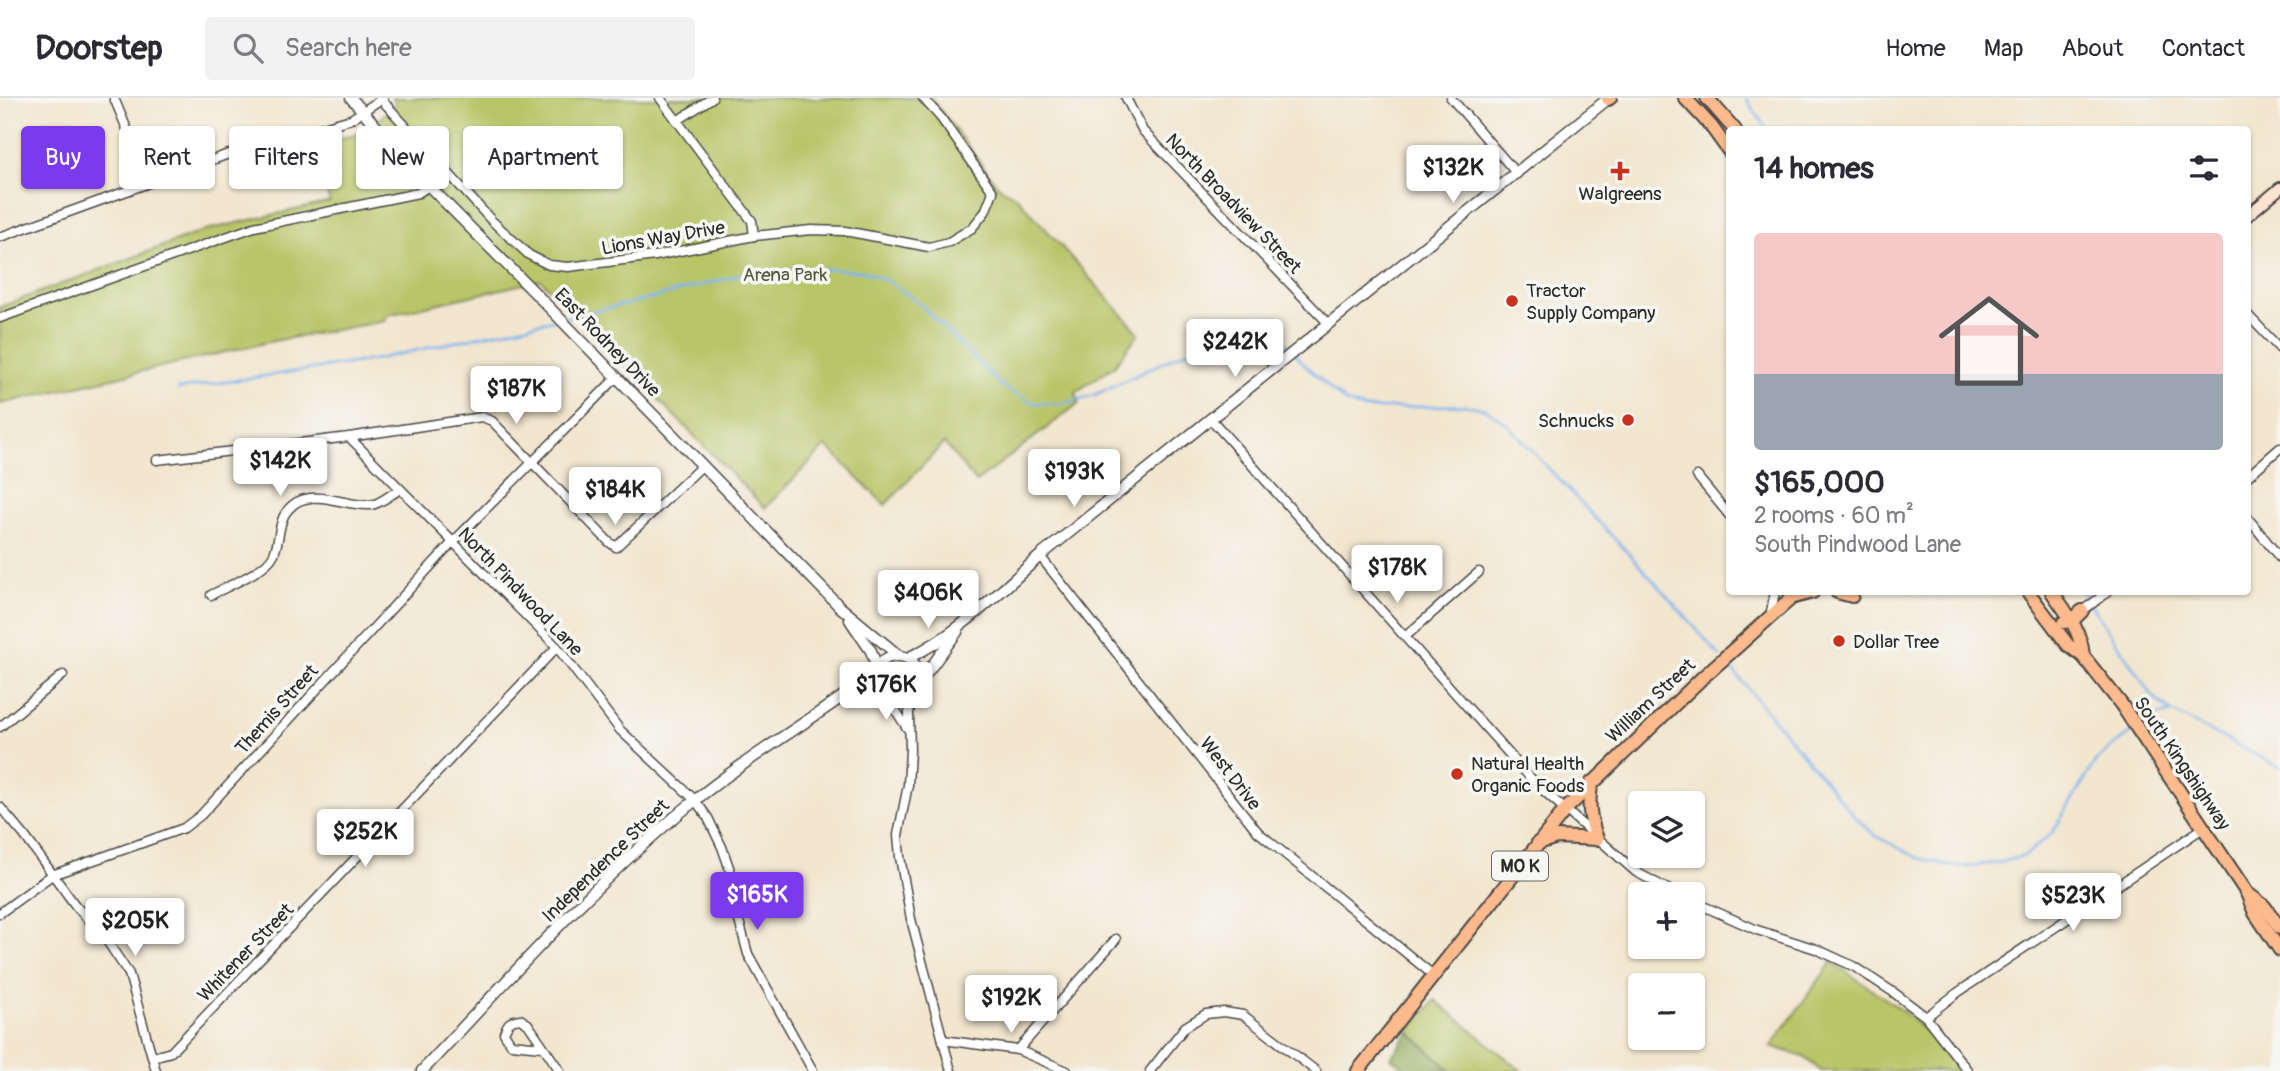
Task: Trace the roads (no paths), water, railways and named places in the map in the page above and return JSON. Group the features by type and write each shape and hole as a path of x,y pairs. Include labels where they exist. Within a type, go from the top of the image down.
{"main road":[{"path":"1707,98 1732,126"},
{"path":"1686,99 1726,147"},
{"path":"2251,213 2280,188"},
{"name":"William Street","path":"1358,1071 1565,810 1702,678 1794,595"},
{"name":"South Kingshighway","path":"2030,595 2068,645 2083,656 2121,704 2247,893 2255,913 2280,950"},
{"name":"South Kingshighway","path":"2054,595 2082,641 2083,656"},
{"path":"2061,606 2082,611"},
{"path":"2045,614 2058,621 2072,621 2082,611"},
{"path":"1538,844 1557,837 1597,839 1590,819 1588,799 1592,782"},
{"name":"South Kingshighway","path":"2247,893 2264,906 2280,928"}],"street":[{"path":"114,98 126,126"},
{"name":"East Rodney Drive","path":"351,98 376,126"},
{"path":"660,98 752,221 754,236"},
{"path":"677,121 712,98"},
{"name":"Lions Way Drive","path":"382,99 491,220 530,255 549,265 568,267 655,256 754,236 811,229 845,231 929,247 949,242 972,228 985,212 993,192 941,118 923,98"},
{"name":"North Broadview Street","path":"1126,98 1143,131 1329,324"},
{"path":"1451,98 1517,174"},
{"path":"909,731 874,681 876,670 883,660 903,657 932,646 961,626 1040,556 1609,98"},
{"path":"215,159 351,119 382,99"},
{"path":"0,237 130,189"},
{"path":"0,318 254,227 418,193 424,189"},
{"name":"East Rodney Drive","path":"432,189 841,608 903,657"},
{"path":"2251,318 2280,349"},
{"name":"Themis Street","path":"0,913 52,875 184,828 201,815 453,542 617,377"},
{"path":"156,460 349,437 482,417 492,421 608,542 616,547 702,465"},
{"path":"1210,418 1535,783 1636,872 1655,882"},
{"name":"North Pindwood Lane","path":"349,437 557,647 620,730 695,800 708,818 731,873 738,917 748,954 813,1071"},
{"path":"2251,473 2280,448"},
{"path":"1697,476 1726,511"},
{"path":"211,594 265,565 273,555 280,521 286,511 298,502 311,497 374,505 399,489"},
{"path":"2251,522 2280,558"},
{"name":"West Drive","path":"1040,556 1258,832 1433,975"},
{"path":"1406,636 1479,572"},
{"path":"1769,619 1774,595"},
{"path":"2082,611 2104,595"},
{"name":"East Rodney Drive","path":"841,608 871,651 876,670"},
{"path":"951,1071 911,919 898,835 908,785 909,713 913,695 961,626"},
{"name":"Whitener Street","path":"153,1057 171,1052 557,647"},
{"path":"903,657 917,665 920,682"},
{"name":"Independence Street","path":"422,1071 625,860 695,800 835,703 876,670"},
{"path":"0,727 63,675"},
{"name":"Independence Street","path":"835,703 860,695 882,696"},
{"path":"882,696 895,702 913,695"},
{"path":"0,807 107,941 129,974 156,1071"},
{"path":"1926,1017 1957,993 2203,828"},
{"path":"1705,907 1757,930 1816,949 1853,966 1926,1017 1968,1071"},
{"path":"1018,1050 1115,939"},
{"path":"1150,1071 1185,1027 1206,1014 1224,1012 1243,1016 1316,1071"},
{"path":"542,1046 510,1044 504,1033 507,1025 520,1019 528,1024 560,1071"},
{"path":"943,1040 1018,1050 1067,1071"}],"waterway":[{"path":"1746,98 1764,126"},
{"path":"563,318 748,273 827,269 862,271 887,280 918,302 1003,387 1033,403 1060,404 1092,396 1189,350 1227,327 1244,322 1261,322 1276,332 1305,365 1345,402 1364,409 1465,405 1486,409 1507,424 1643,569 1720,656"},
{"path":"178,389 373,360 557,319"},
{"path":"2084,595 2152,695 2171,712"},
{"path":"1727,663 1855,817 1876,836 1918,858 1957,867 1999,863 2026,855 2052,833 2096,761 2134,731"},
{"path":"2143,726 2159,715 2172,712 2280,767"}],"place":[{"name":"Walgreens","path":"1620,171"},
{"name":"Tractor Supply Company","path":"1512,301"},
{"name":"Schnucks","path":"1628,420"},
{"name":"Dollar Tree","path":"1839,641"},
{"name":"Natural Health Organic Foods","path":"1457,774"}],"park label":[{"name":"Arena Park","path":"785,274"}]}
